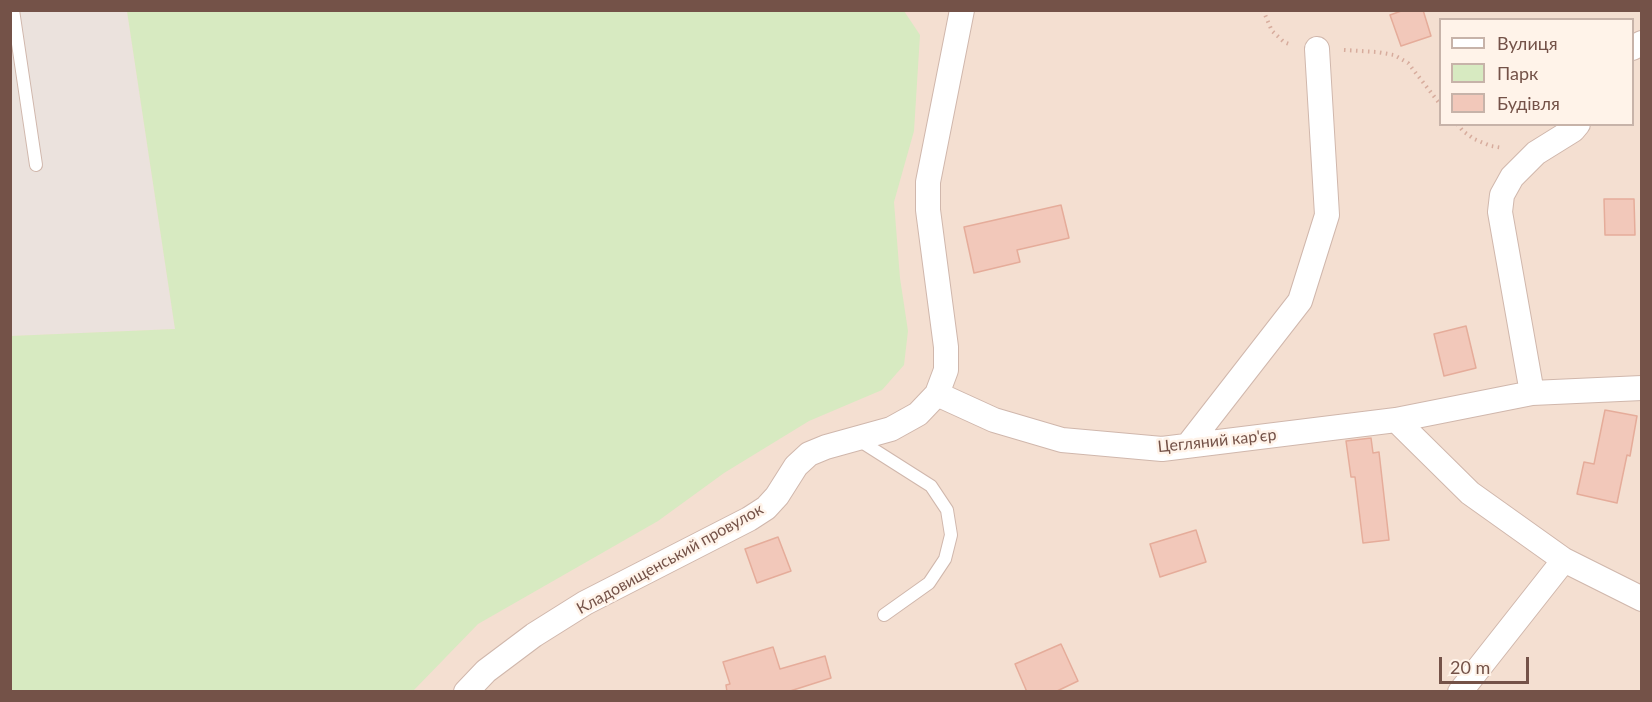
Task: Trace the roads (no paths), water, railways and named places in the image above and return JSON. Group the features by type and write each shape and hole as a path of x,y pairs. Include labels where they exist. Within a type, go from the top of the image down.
{"street":[{"name":"Кладовищенський провулок","path":"466,692 486,671 525,642 585,603 766,508 777,496 796,466 809,454 891,429 918,414 937,394 946,370 946,346 928,210 928,182 962,10"},
{"path":"1188,445 1300,301 1327,215 1317,49"},
{"path":"1532,393 1500,212 1502,195 1512,177 1536,153 1576,126"},
{"name":"Цегляний кар'єр","path":"937,394 993,420 1062,440 1162,449 1396,420 1532,393 1641,388"},
{"path":"1396,420 1470,494 1564,560 1641,599"},
{"path":"1460,692 1564,560"}],"lane":[{"path":"13,10 36,165"},
{"path":"857,438 931,486 946,510 951,536 945,559 929,583 884,615"}]}
